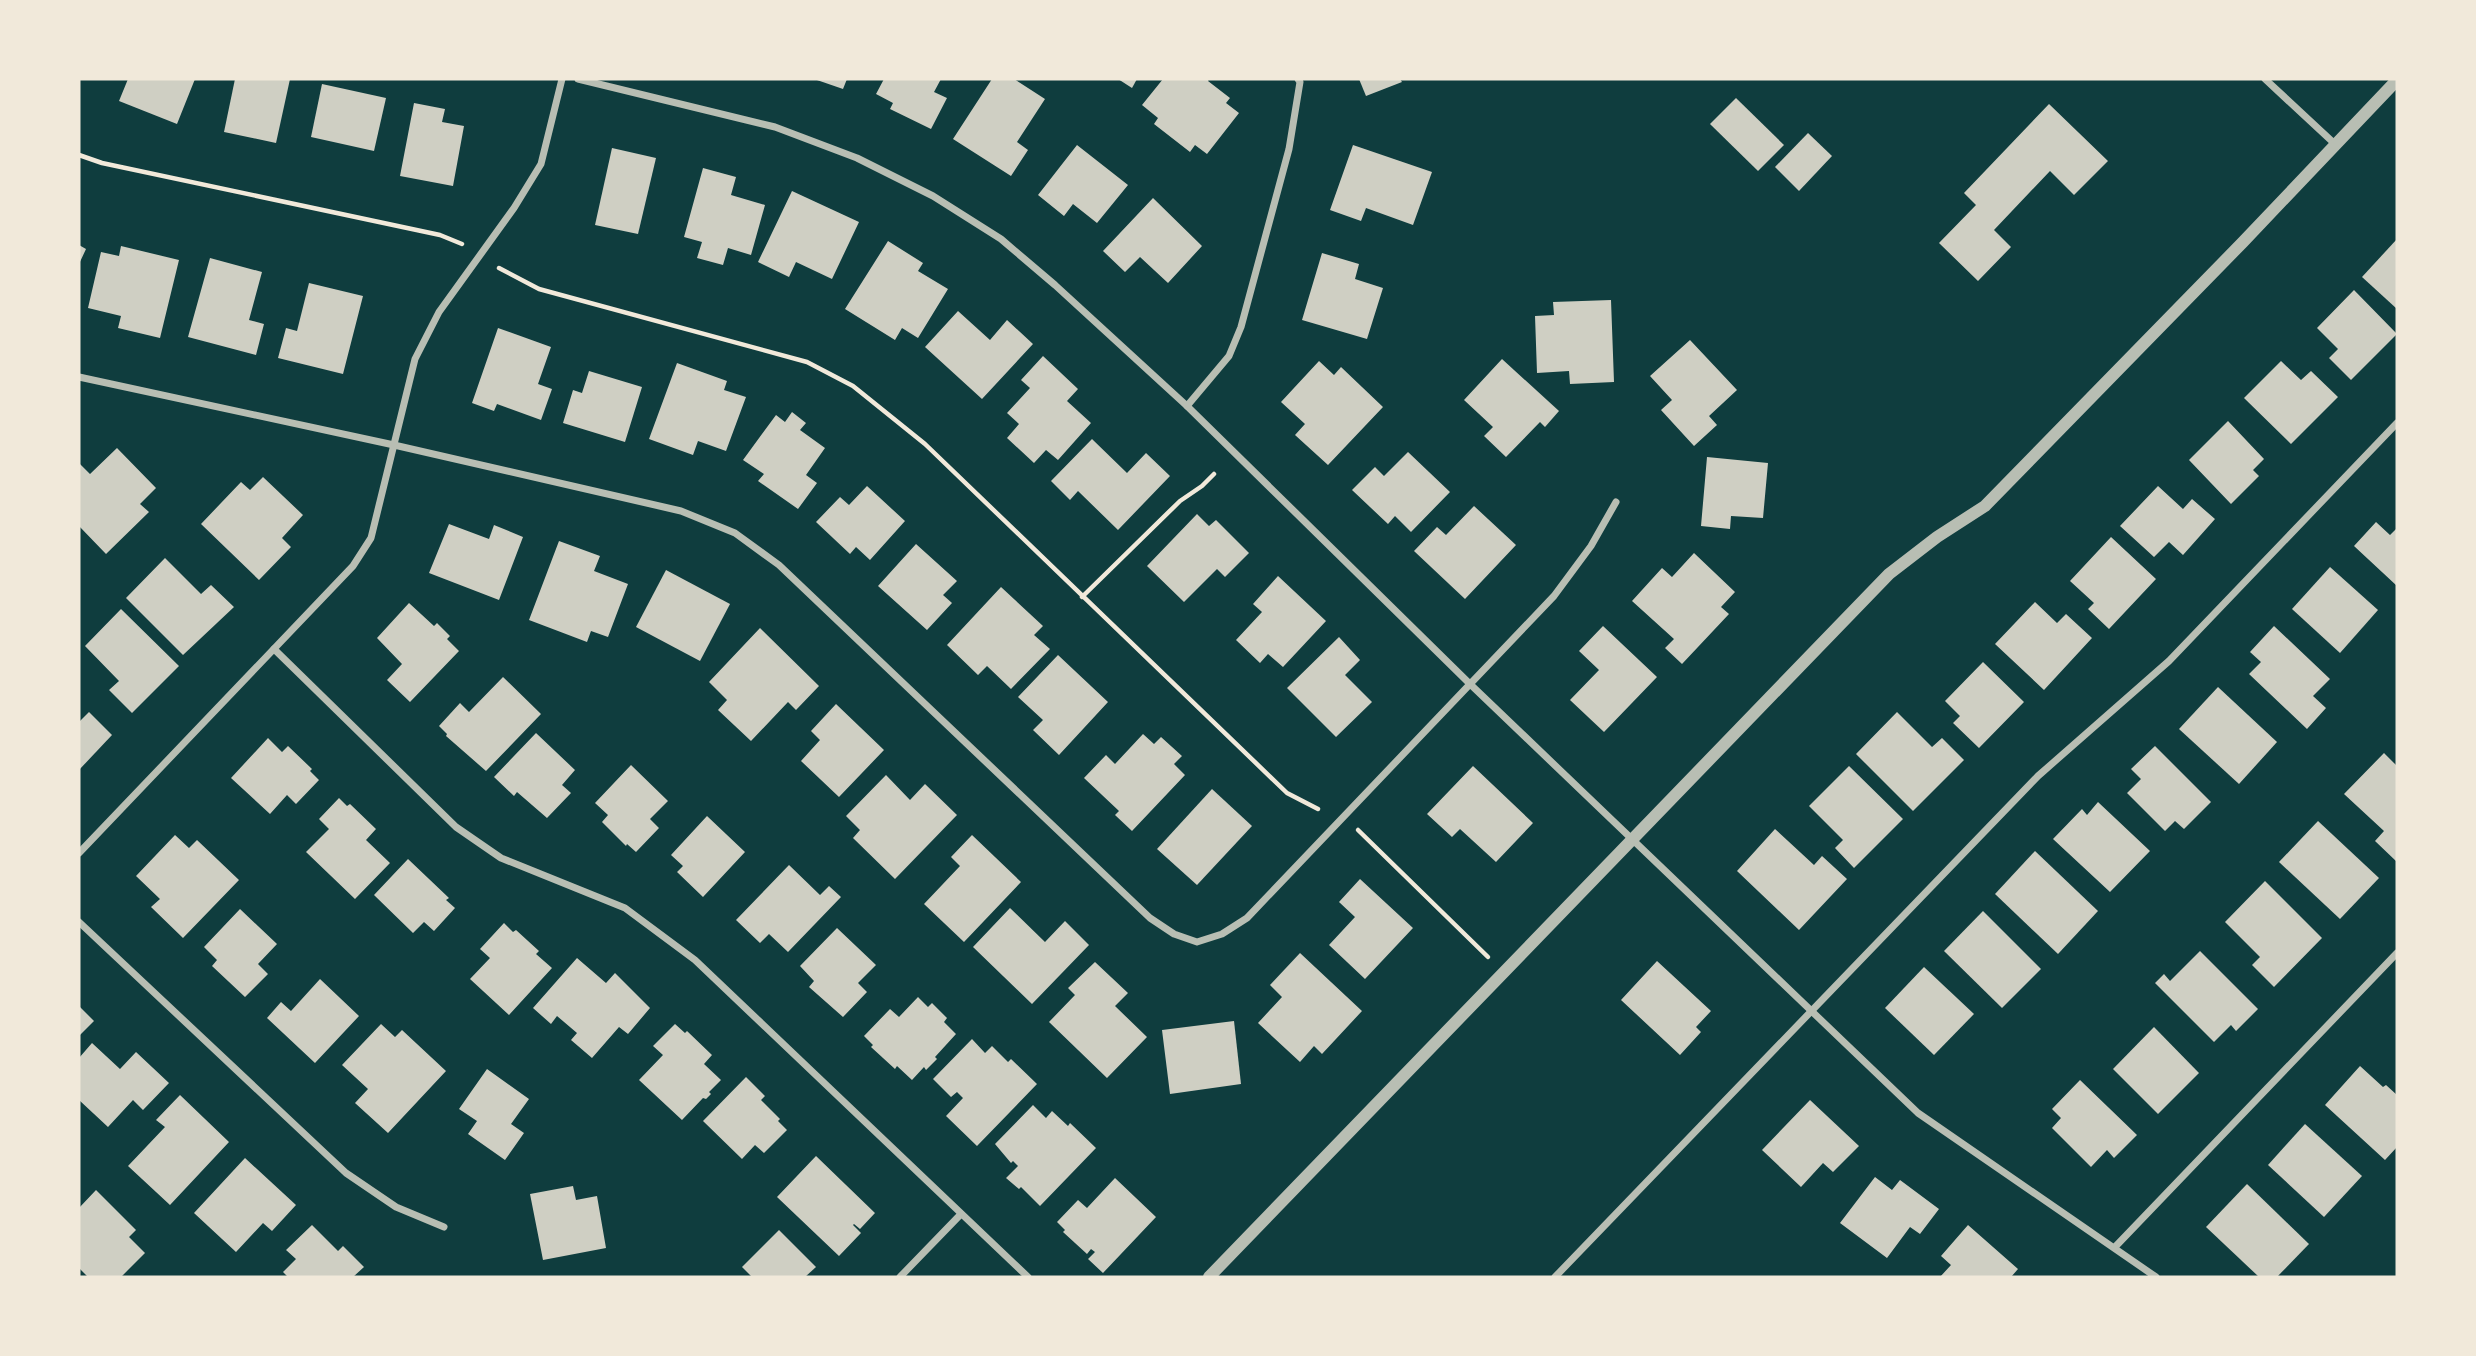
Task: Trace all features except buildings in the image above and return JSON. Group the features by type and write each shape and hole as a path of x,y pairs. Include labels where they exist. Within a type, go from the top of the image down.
{"street":[{"path":"79,853 353,566 371,538 415,359 439,312 514,208 541,164 562,79"},
{"path":"578,79 775,127 857,158 933,195 1001,239 1187,406 1470,684 1918,1113 2156,1277"},
{"path":"2265,79 2336,145"},
{"path":"1209,1277 1889,574 1937,537 1985,506 2397,80"},
{"path":"1187,406 1228,356 1241,327 1289,149 1299,81"},
{"path":"79,377 681,511 735,533 779,565 1150,918 1174,934 1197,942 1222,934 1247,918 1554,596 1591,546 1616,502"},
{"path":"1555,1277 2038,775 2169,661 2397,423"},
{"path":"274,649 456,827 501,859 625,908 695,960 1028,1277"},
{"path":"79,922 346,1173 396,1207 444,1227"},
{"path":"2115,1247 2397,953"},
{"path":"900,1277 961,1214"}],"path":[{"path":"79,155 102,163 440,235 461,244"},
{"path":"499,268 539,289 807,362 853,386 925,444 1287,793 1318,809"},
{"path":"1082,597 1181,501 1213,474"},
{"path":"1358,830 1488,957"}]}
